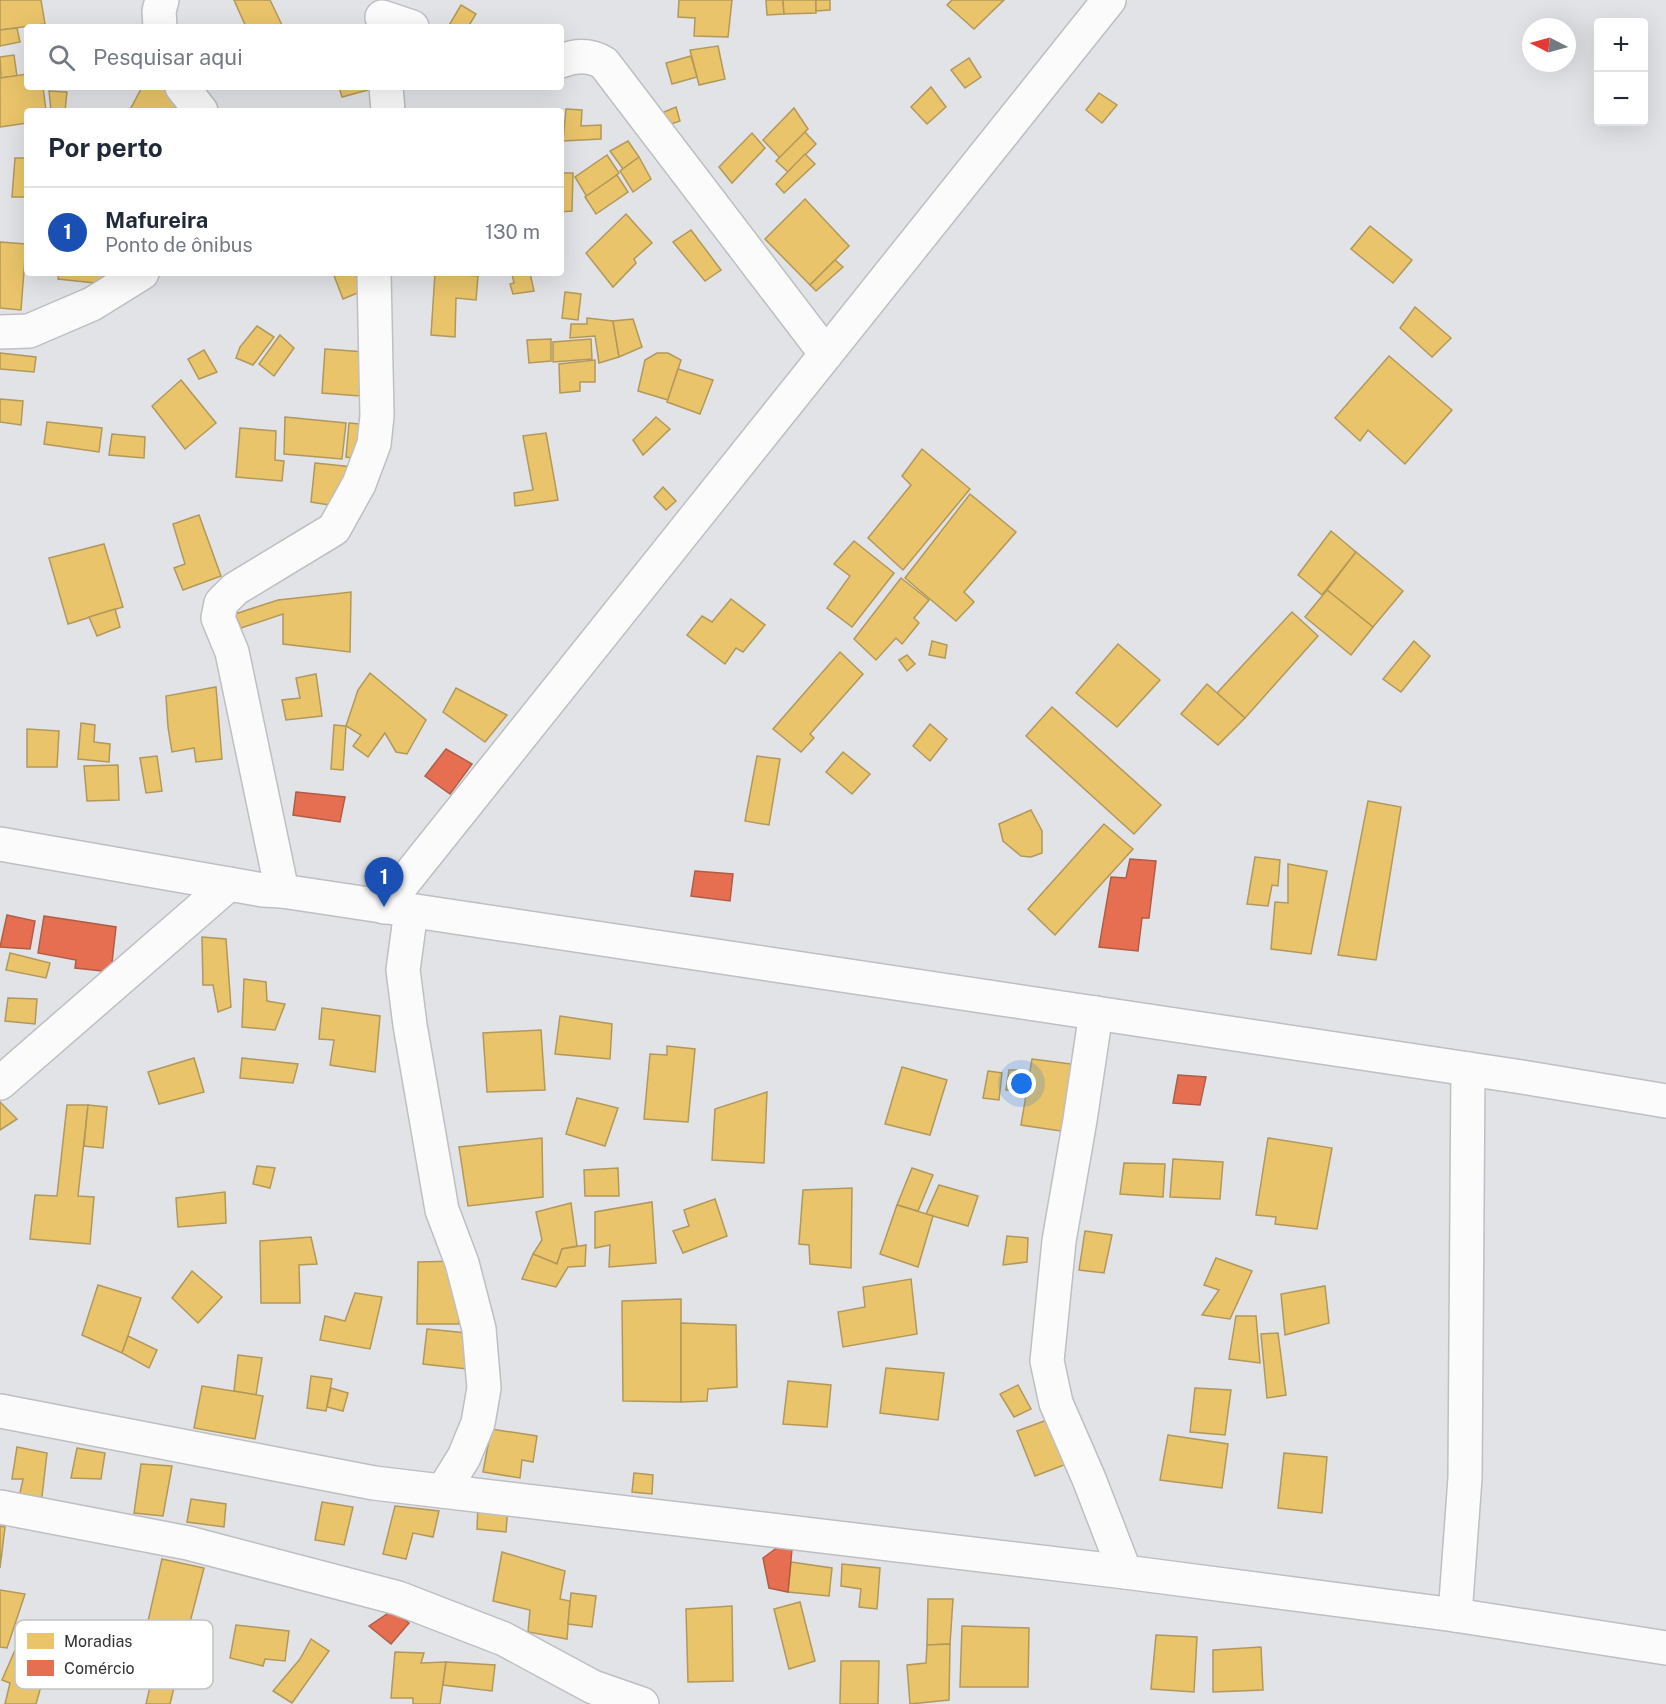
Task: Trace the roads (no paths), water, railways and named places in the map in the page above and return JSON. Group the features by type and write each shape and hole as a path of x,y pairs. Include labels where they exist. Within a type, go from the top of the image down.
{"street":[{"path":"160,24 159,11 162,0"},
{"path":"443,1491 464,1457 478,1423 484,1388 479,1329 462,1263 442,1210 410,1025 398,909 1094,5"},
{"path":"564,60 589,56 604,63 826,354"},
{"path":"184,90 199,108"},
{"path":"386,90 387,108"},
{"path":"0,332 29,331 92,304 137,276"},
{"path":"282,891 232,652 218,618 221,603 235,590 334,529 359,484 374,444 377,416 374,276"},
{"path":"0,844 263,890 1096,1013 1666,1101"},
{"path":"0,1083 229,884"},
{"path":"1096,1013 1059,1241 1047,1361 1056,1403 1089,1479 1125,1572"},
{"path":"1455,1615 1465,1478 1468,1069"},
{"path":"0,1411 374,1483 1125,1572 1455,1615 1666,1648"},
{"path":"0,1507 188,1543 398,1598 504,1639 593,1687 642,1704"}],"place":[{"name":"Mafureira","path":"384,907"}]}
